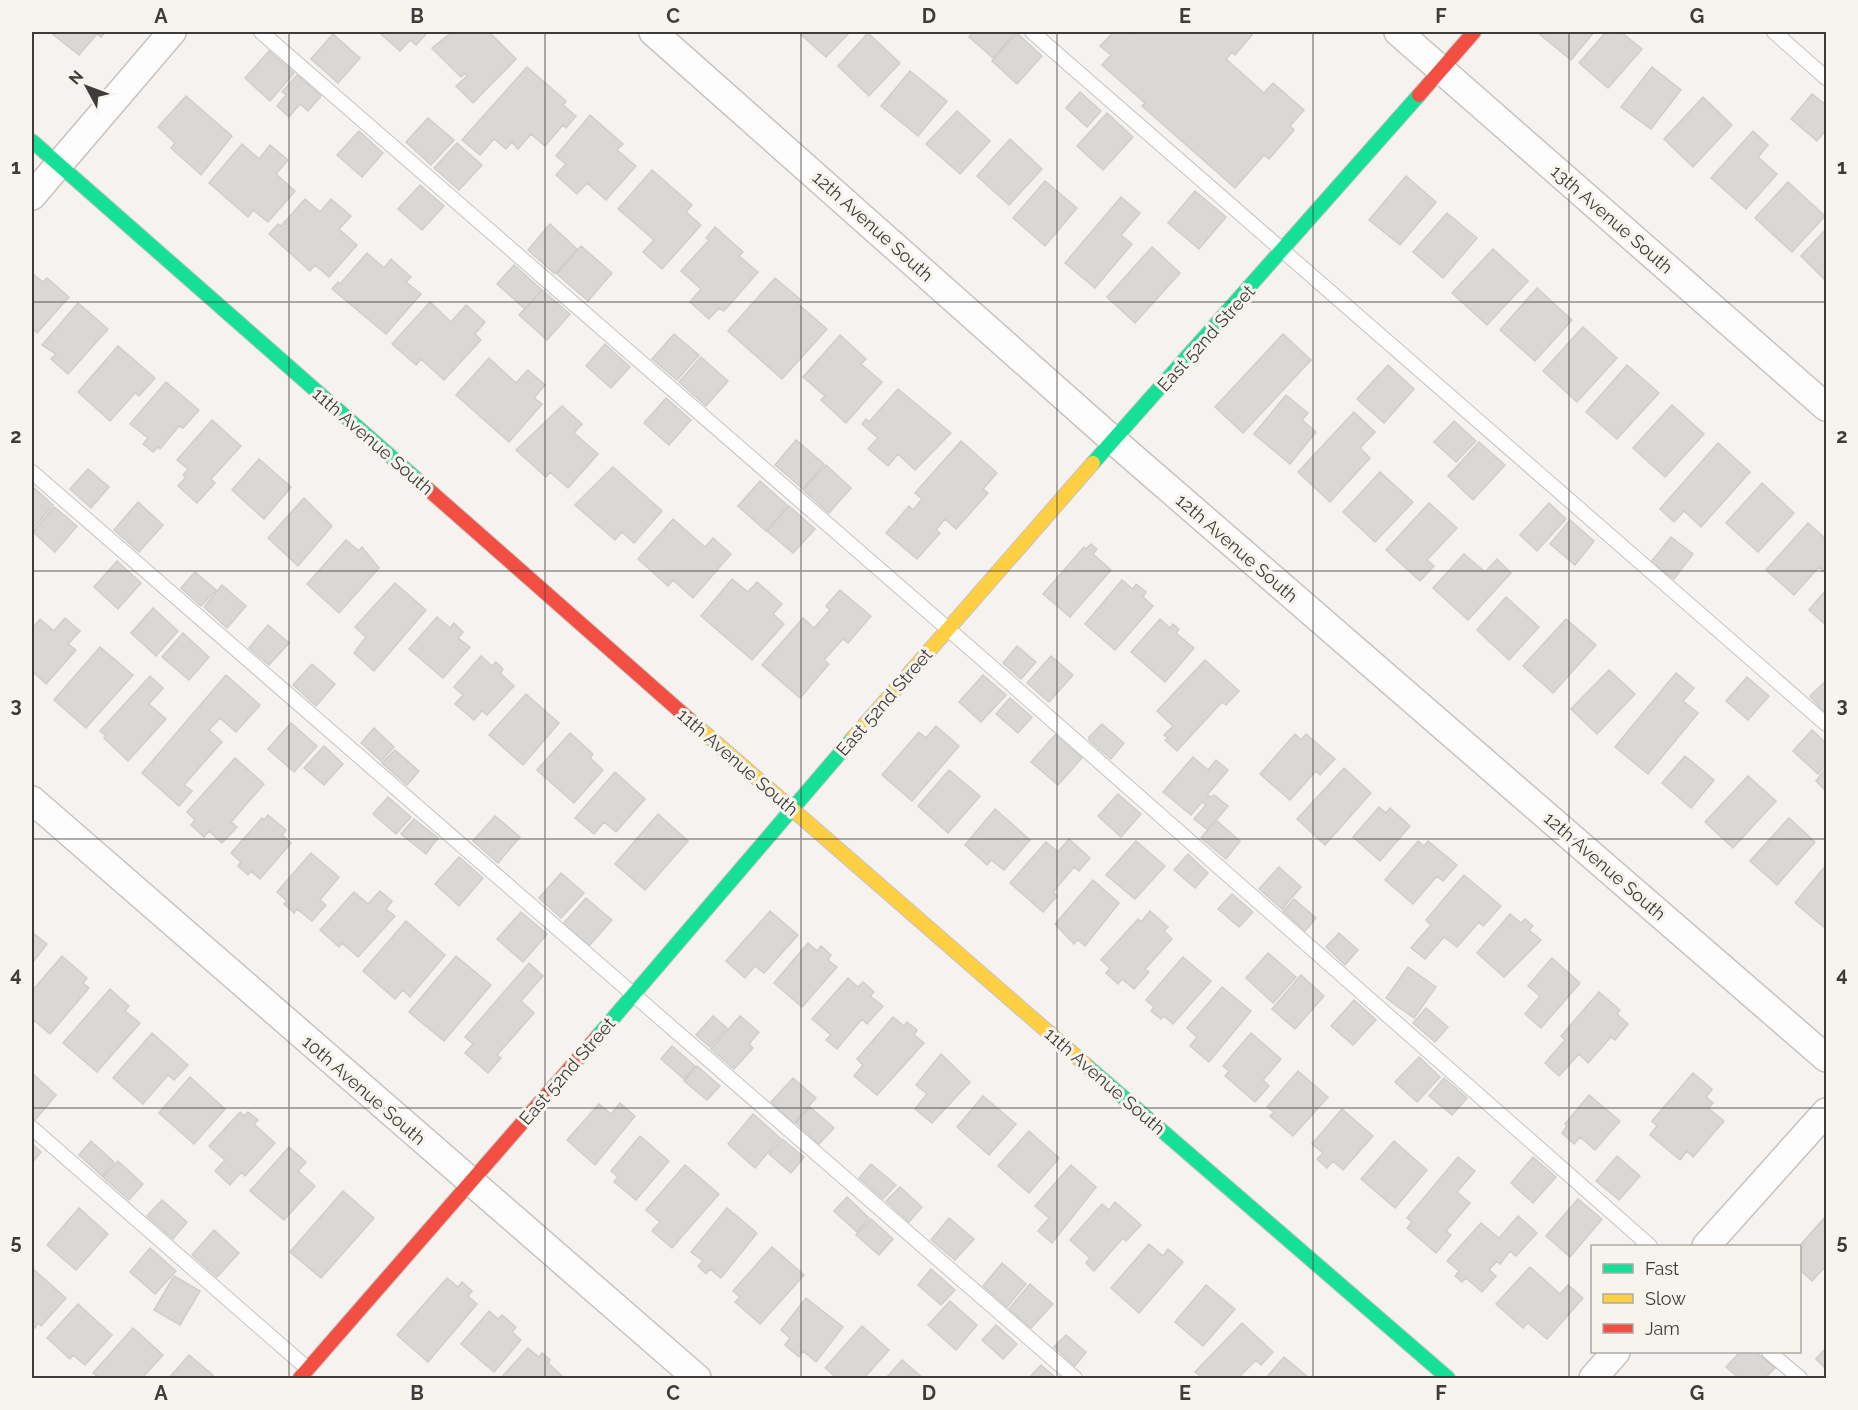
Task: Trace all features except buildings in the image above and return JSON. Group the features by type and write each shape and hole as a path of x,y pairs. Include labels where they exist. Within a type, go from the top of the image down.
{"street":[{"path":"32,196 172,32"},
{"name":"12th Avenue South","path":"653,32 1114,441 1827,1058"},
{"name":"13th Avenue South","path":"1398,32 1827,407"},
{"name":"East 52nd Street","path":"304,1374 633,996 948,628 1474,32"},
{"name":"11th Avenue South","path":"32,141 792,810 1448,1378"},
{"name":"10th Avenue South","path":"32,800 697,1378"},
{"path":"1707,1245 1827,1112"},
{"path":"1593,1378 1615,1353"}],"lane":[{"path":"261,32 948,628 1649,1245"},
{"path":"1032,32 1827,724"},
{"path":"1774,32 1827,78"},
{"path":"32,472 1075,1378"},
{"path":"32,1128 304,1374 319,1378"},
{"path":"1771,1353 1800,1378"}],"traffic: fast":[{"path":"1093,463 1419,95"},
{"path":"32,141 421,483"},
{"path":"597,1037 853,738"},
{"path":"1086,1065 1448,1378"}],"traffic: slow":[{"path":"853,738 1093,463"},
{"path":"691,721 1086,1065"}],"traffic: jam":[{"path":"1419,95 1474,32"},
{"path":"421,483 691,721"},
{"path":"300,1378 597,1037"}]}
